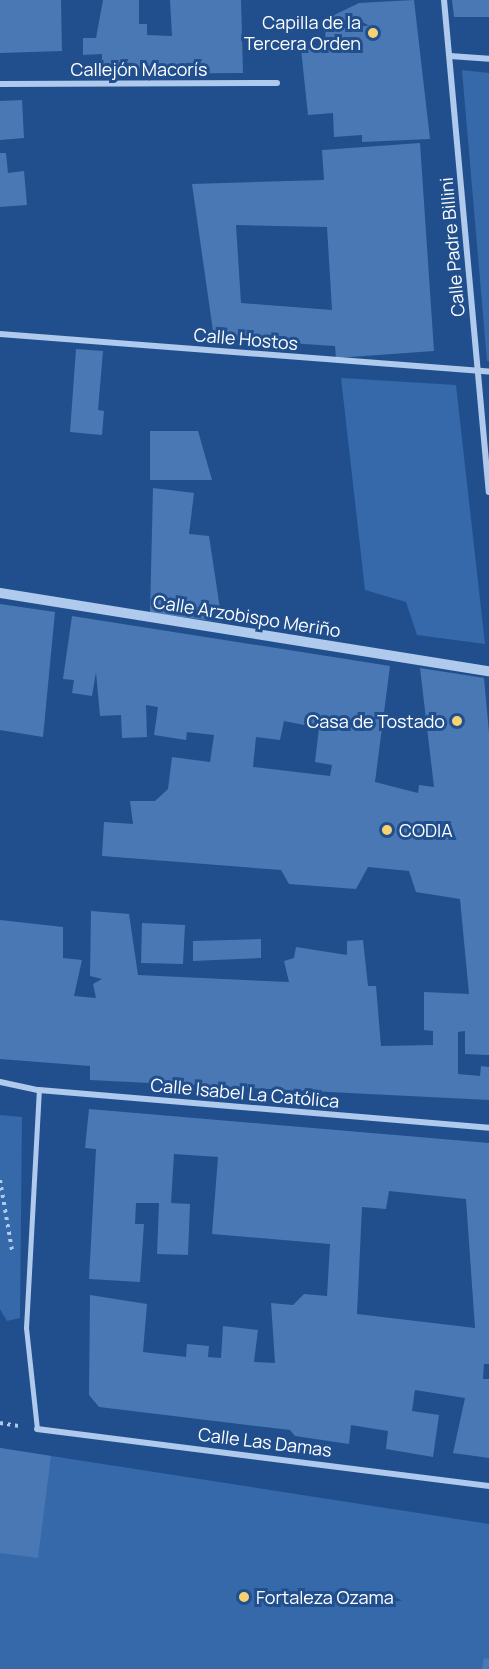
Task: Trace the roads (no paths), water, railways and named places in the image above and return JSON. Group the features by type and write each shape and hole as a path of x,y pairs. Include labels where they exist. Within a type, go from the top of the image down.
{"street":[{"name":"Calle Padre Billini","path":"444,0 489,492"},
{"path":"450,56 489,59"},
{"name":"Callejón Macorís","path":"0,84 277,84"},
{"name":"Calle Hostos","path":"0,334 489,372"},
{"name":"Calle Arzobispo Meriño","path":"0,593 489,671"},
{"name":"Calle Isabel La Católica","path":"0,1082 39,1090 489,1128"},
{"path":"37,1429 26,1328 39,1090"},
{"name":"Calle Las Damas","path":"37,1429 489,1486"}],"place":[{"name":"Capilla de la Tercera Orden","path":"373,33"},
{"name":"Casa de Tostado","path":"457,721"},
{"name":"CODIA","path":"387,830"},
{"name":"Fortaleza Ozama","path":"244,1597"}]}
